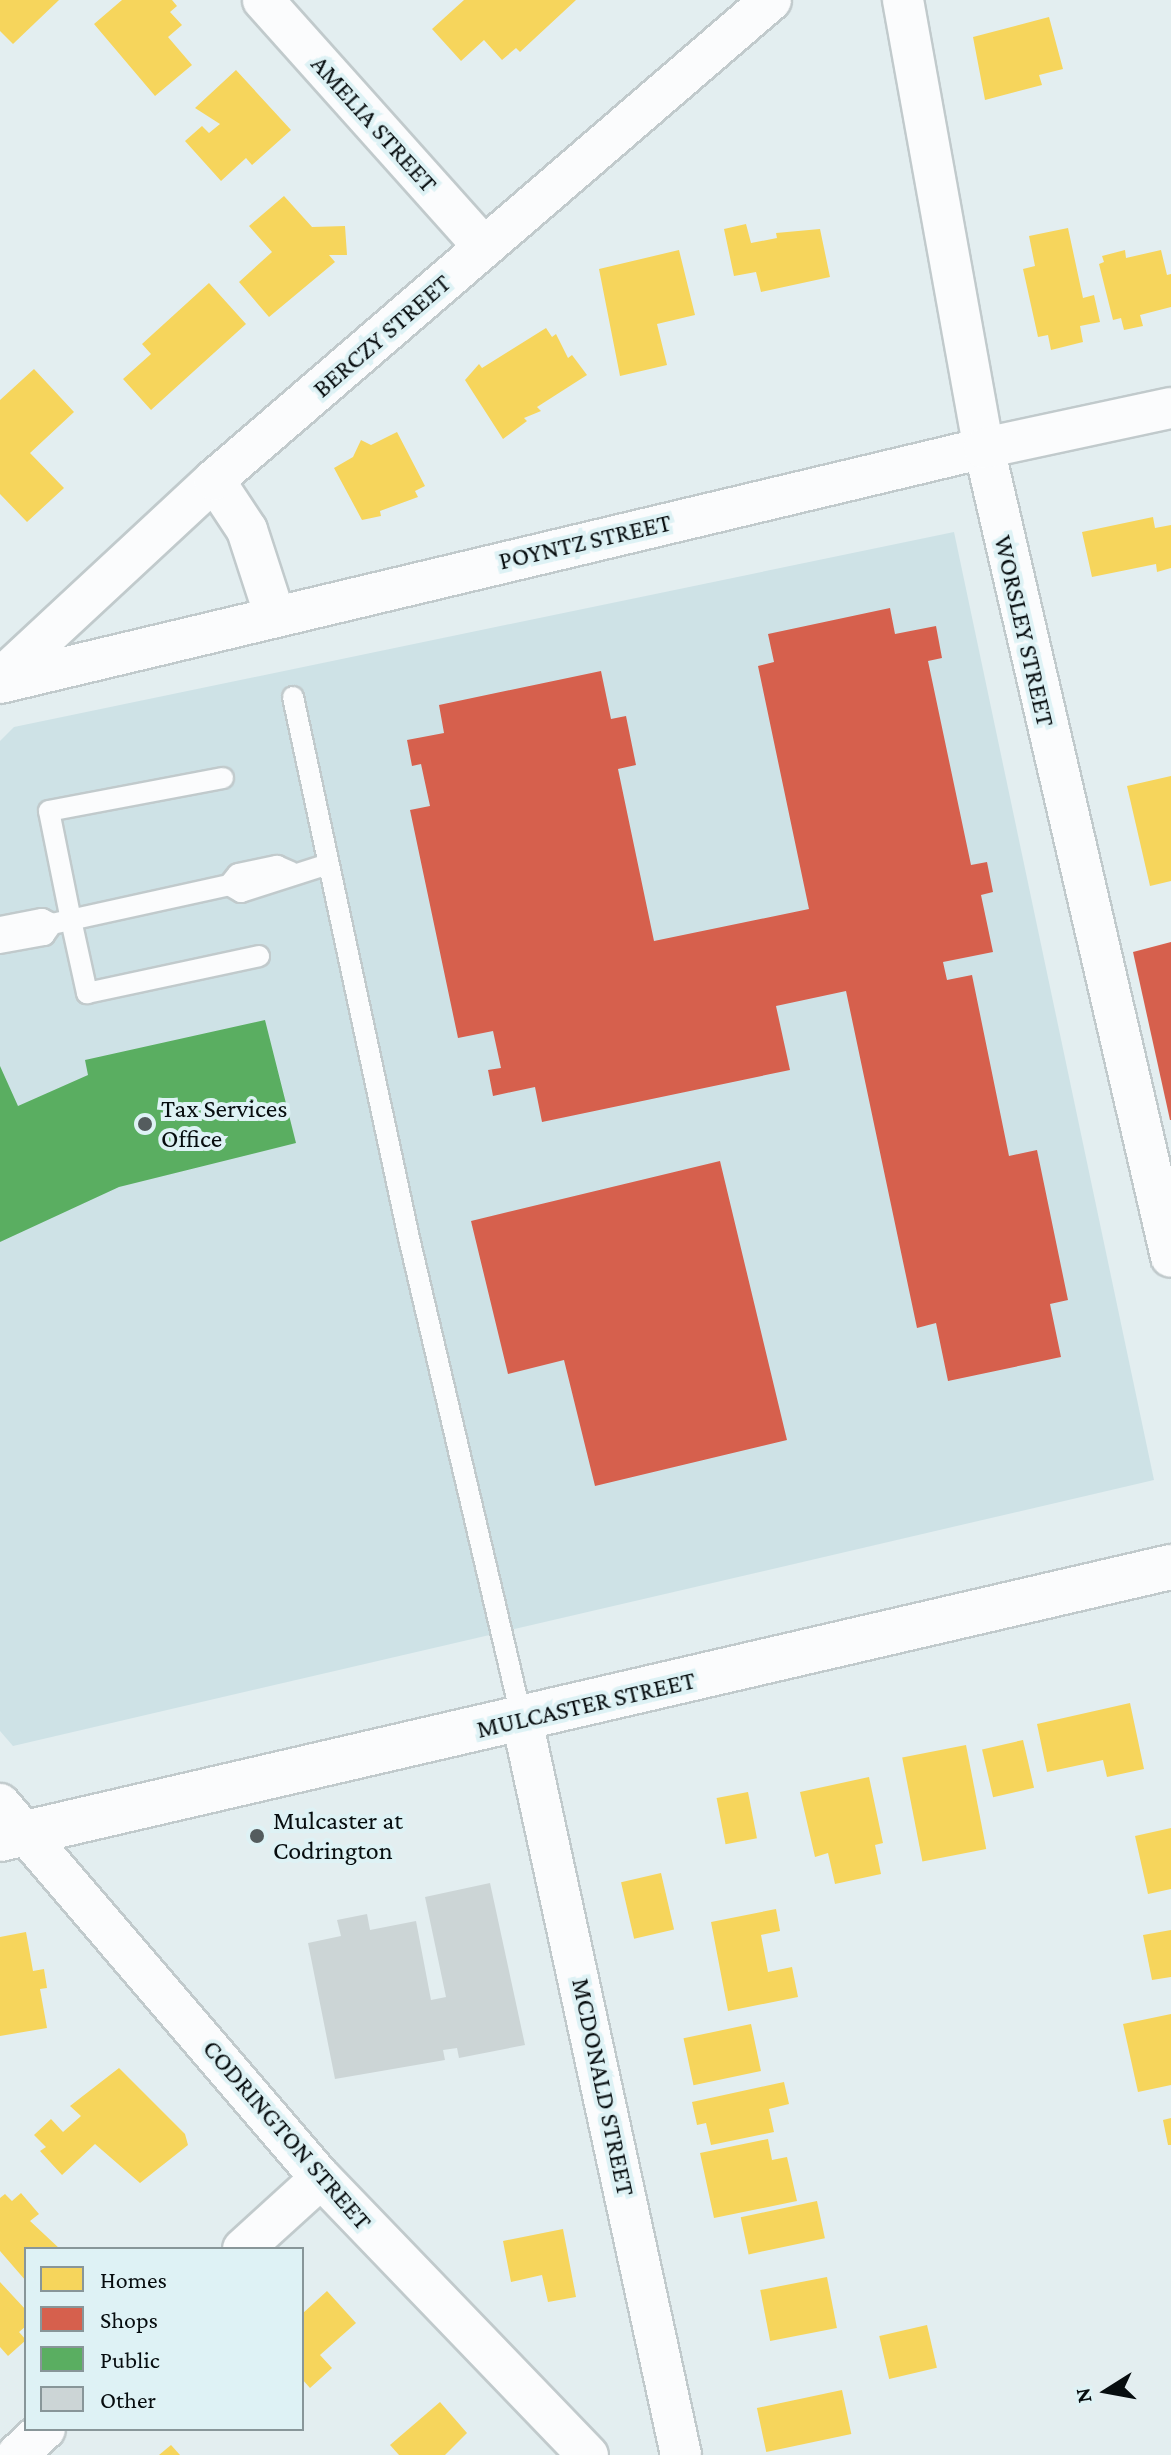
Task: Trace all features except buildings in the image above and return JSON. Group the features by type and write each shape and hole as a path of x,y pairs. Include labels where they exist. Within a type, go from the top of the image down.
{"street":[{"name":"AMELIA STREET","path":"263,0 484,247"},
{"name":"BERCZY STREET","path":"0,681 214,480 771,0"},
{"name":"WORSLEY STREET","path":"903,0 984,448 1171,1257"},
{"name":"POYNTZ STREET","path":"0,681 984,448 1171,408"},
{"path":"214,480 247,530 275,616"},
{"name":"MULCASTER STREET","path":"9,1826 522,1720 1171,1567"},
{"name":"MCDONALD STREET","path":"522,1720 681,2455"},
{"name":"CODRINGTON STREET","path":"9,1826 321,2178 588,2455"},
{"path":"245,2247 321,2178"},
{"path":"17,2455 43,2431"}],"lane":[{"path":"293,697 522,1720"},
{"path":"223,778 49,811 62,922 87,993 259,956"},
{"path":"0,927 42,919 62,922 229,885 238,874 277,866 291,872 328,864"},
{"path":"0,943 44,935 62,922"}],"shaded area":[{"path":"954,532 1154,1480 13,1746 0,1731 0,741 14,727"}],"place":[{"name":"Tax Services Office","path":"145,1124"},
{"name":"Mulcaster at Codrington","path":"257,1836"}]}
